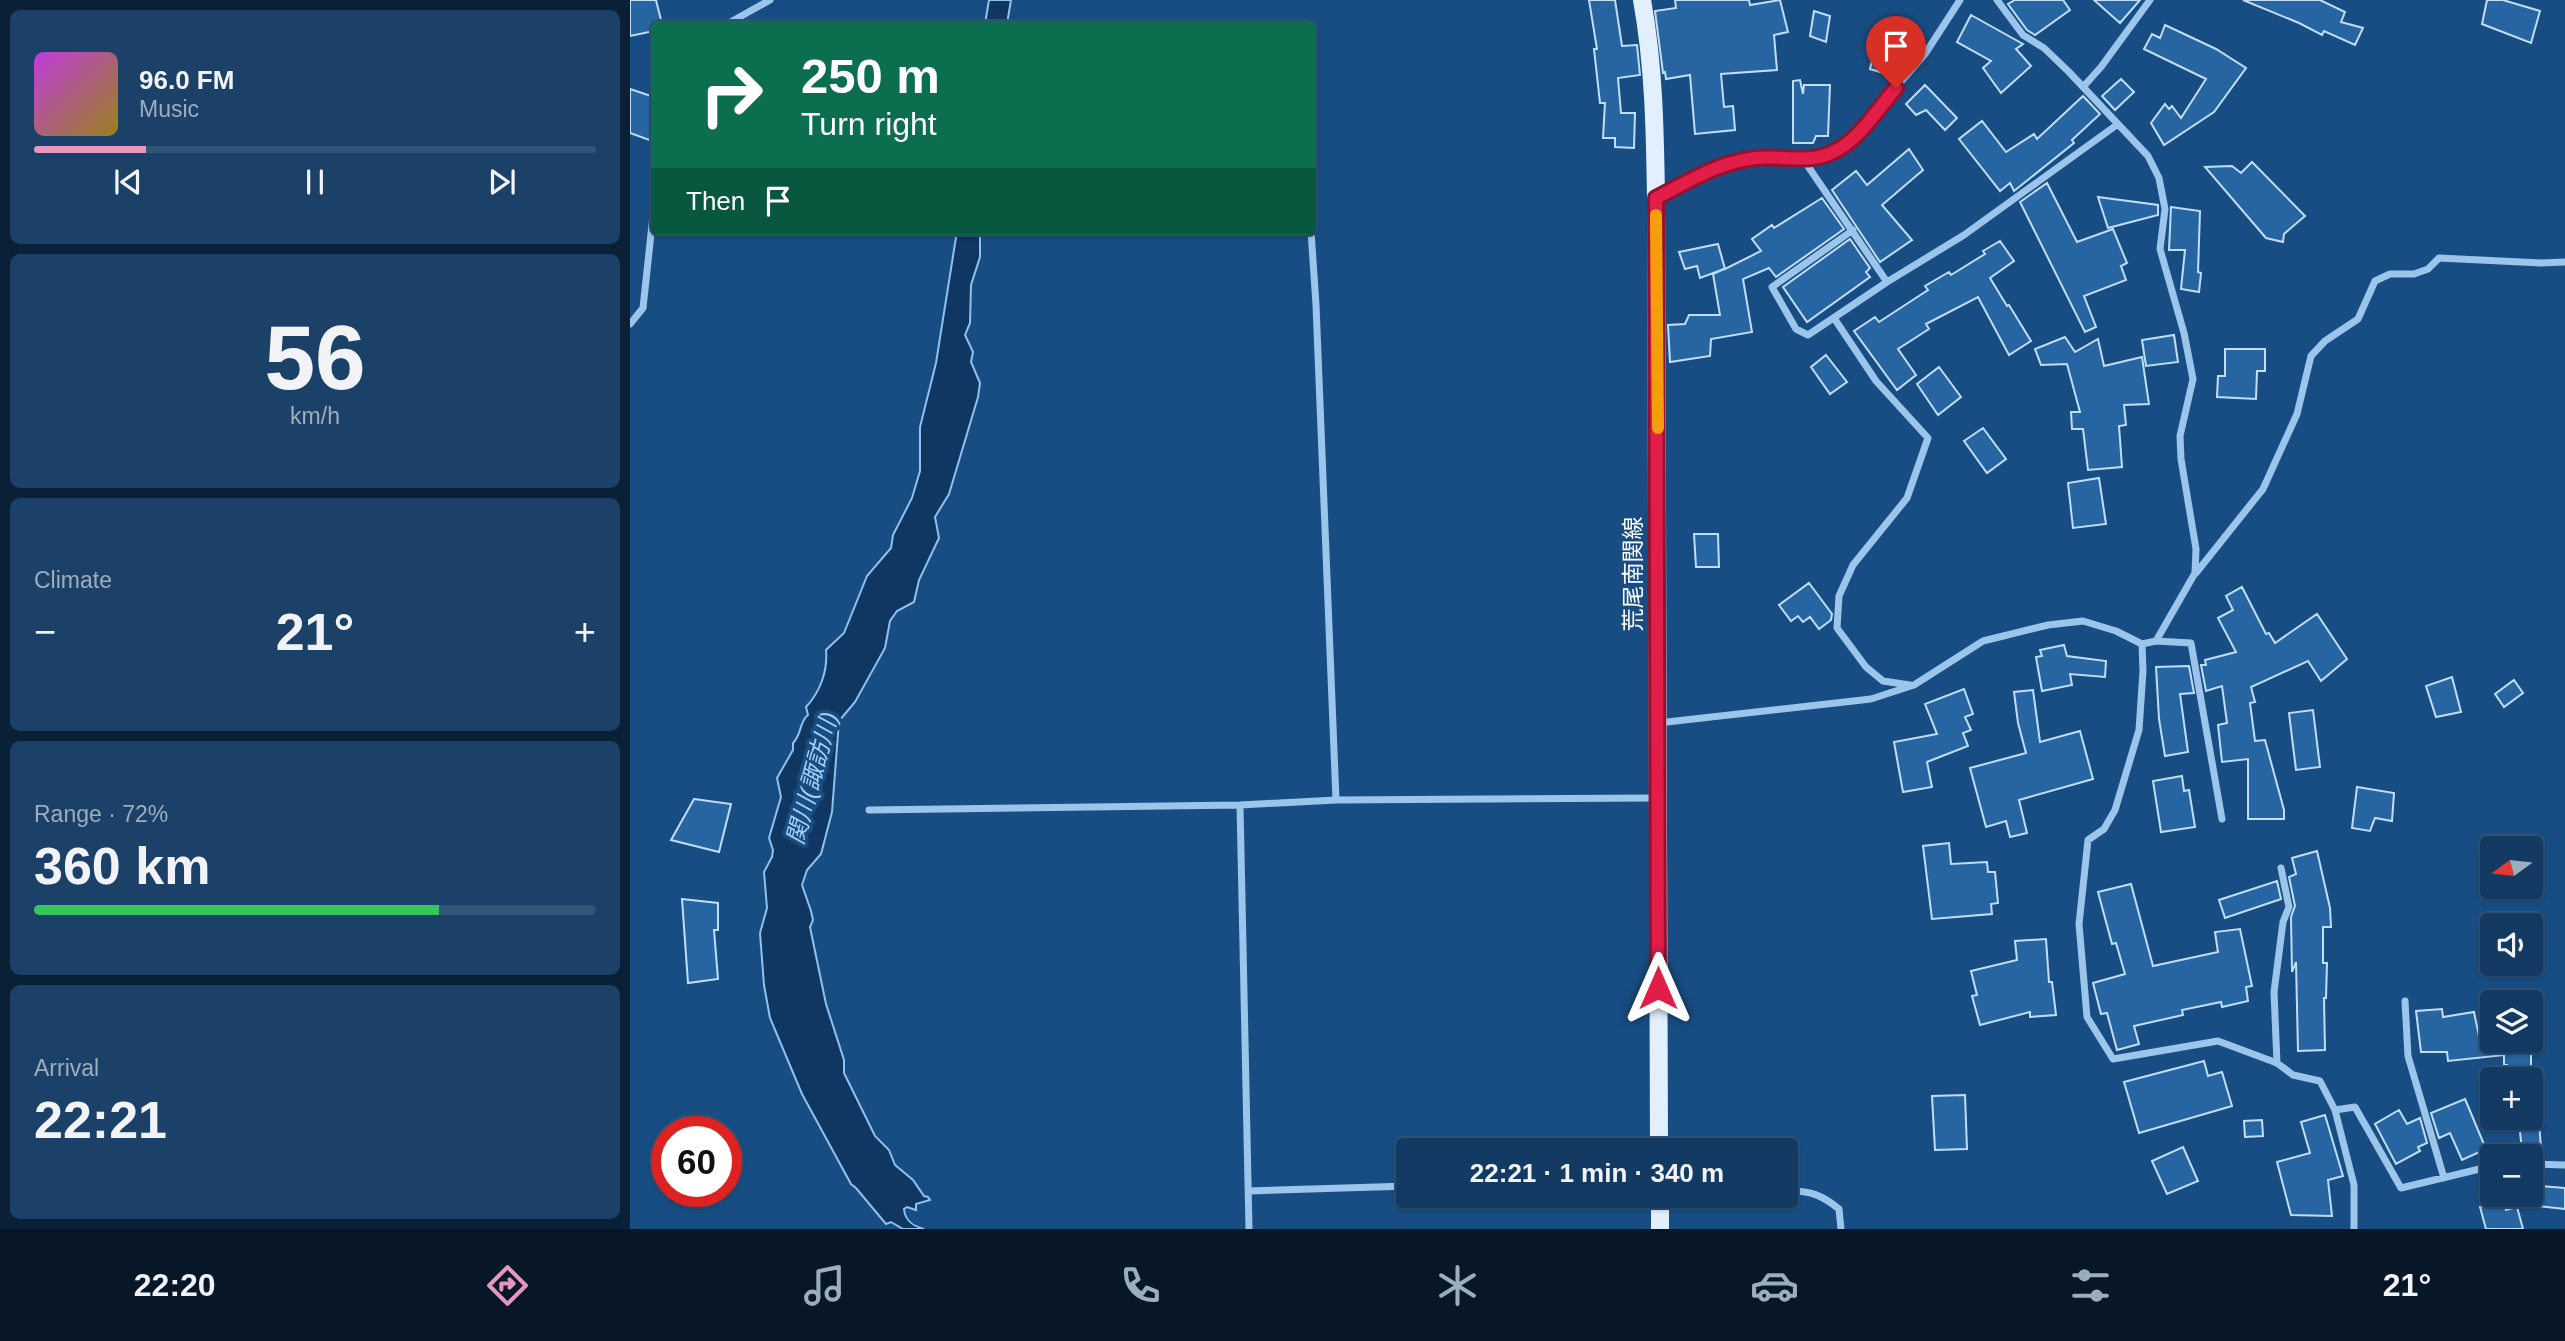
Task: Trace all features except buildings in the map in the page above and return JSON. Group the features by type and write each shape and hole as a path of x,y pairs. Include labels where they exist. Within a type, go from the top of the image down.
{"main road":[{"name":"荒尾南関線","path":"1642,0 1649,40 1654,105 1656,198 1660,1138"},
{"path":"1660,1208 1660,1229"}],"street":[{"path":"732,21 770,0"},
{"path":"1656,198 1722,164 1758,158 1804,159 1831,154 1852,140 1925,54 1960,0"},
{"path":"1997,0 2023,35 2043,48 2148,156 2159,178 2165,209 2160,249 2184,333 2193,379 2180,436 2180,459 2196,549 2196,573"},
{"path":"2083,87 2150,0"},
{"path":"1853,230 1772,287 1796,329 1808,335 1964,235 2118,124"},
{"path":"1804,159 1887,282"},
{"path":"630,324 643,308 651,234"},
{"path":"1311,235 1336,800"},
{"path":"2156,641 2196,573 2263,489 2297,414 2311,356 2325,341 2358,318 2375,281 2390,274 2414,274 2428,269 2438,258 2565,262"},
{"path":"1834,318 1876,381 1928,438 1907,498 1853,565 1839,596 1837,628 1866,667 1882,681 1914,685"},
{"path":"1657,723 1871,699 1914,685 1983,641 2048,625 2083,621 2116,631 2142,645 2156,641 2191,643 2222,819"},
{"path":"2142,645 2139,730 2115,810 2104,829 2088,840 2079,923 2087,1017 2113,1059 2218,1041 2277,1063 2293,1075 2320,1081 2335,1110 2354,1185 2354,1229"},
{"path":"869,810 1240,805 1336,800 1657,798"},
{"path":"1240,805 1250,1229"},
{"path":"2277,1063 2274,992 2283,922 2288,907 2281,868"},
{"path":"2405,1001 2408,1056 2444,1178"},
{"path":"2335,1110 2355,1107 2401,1188 2480,1169"},
{"path":"2543,1164 2565,1165"},
{"path":"1249,1191 1396,1186"},
{"path":"1798,1190 1822,1195 1839,1209 1841,1229"}],"water":[{"path":"989,0 1011,0 1008,21 986,21"},
{"name":"関川(諏訪川)","path":"956,235 980,235 980,257 971,285 970,323 965,335 973,352 971,362 980,383 978,397 949,494 935,517 939,538 919,580 914,602 897,611 890,621 885,648 855,702 839,721 832,812 821,854 807,870 802,885 811,911 813,920 810,927 826,1004 844,1060 844,1073 875,1136 889,1150 895,1165 913,1180 930,1200 916,1204 916,1210 907,1207 904,1209 910,1222 924,1229 903,1229 891,1222 886,1224 851,1184 802,1094 770,1018 764,985 760,933 767,908 764,872 773,850 769,838 781,797 777,778 808,715 806,707 822,681 826,650 844,633 867,576 891,548 893,535 912,498 920,471 920,427 936,363"}],"slow traffic":[{"path":"1656,215 1658,428"}],"route":[{"path":"1658,988 1656,198 1722,164 1758,158 1804,159 1831,154 1852,140 1896,88"}]}
